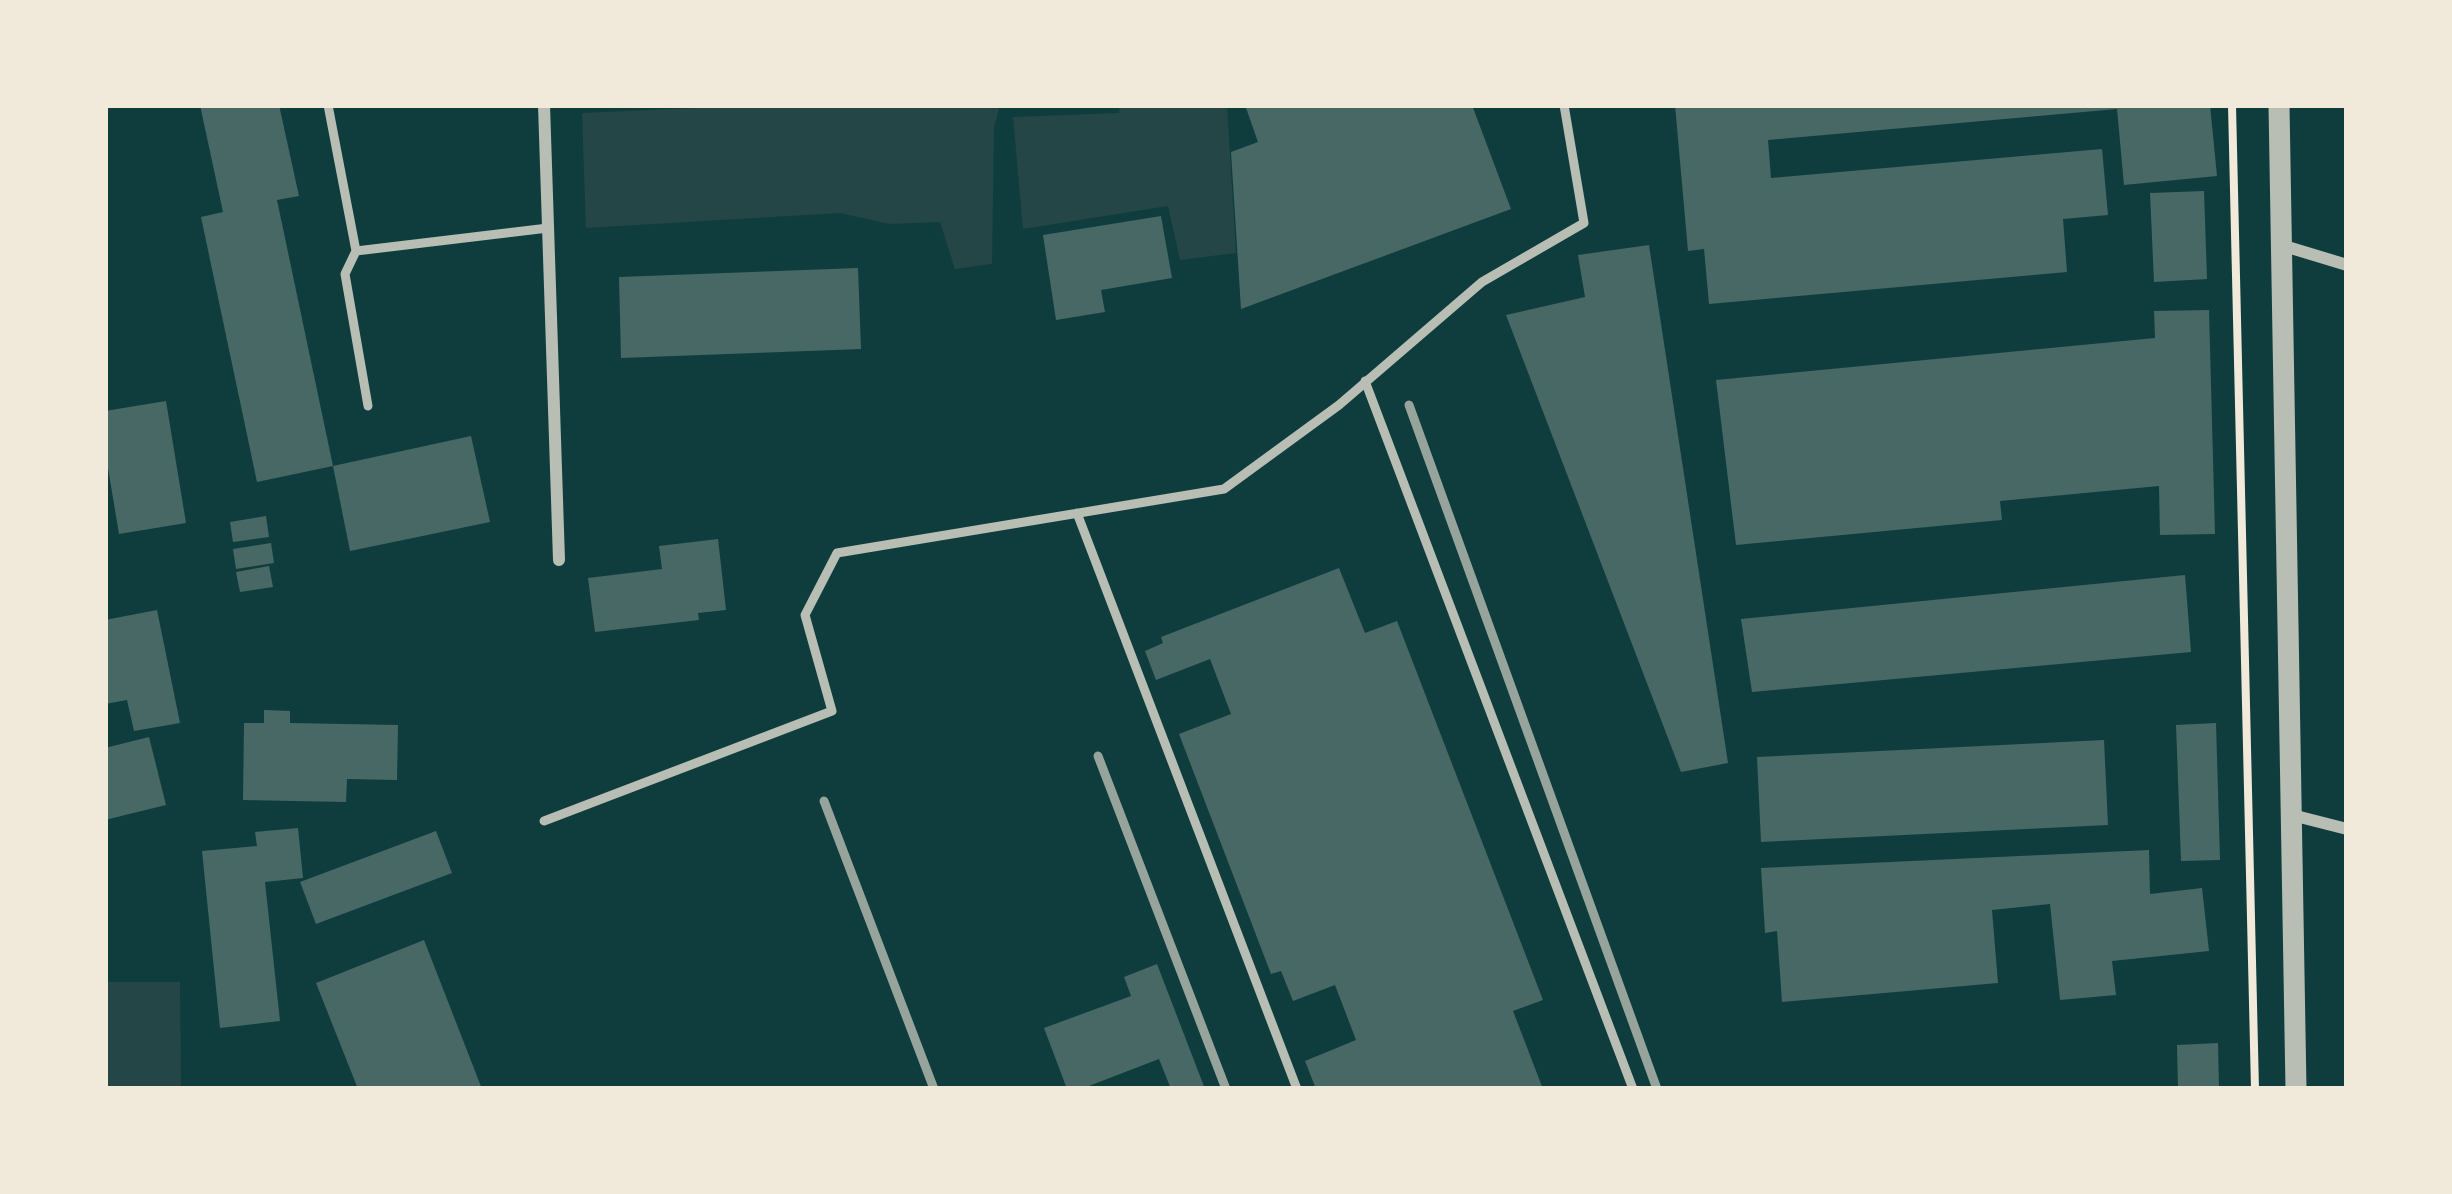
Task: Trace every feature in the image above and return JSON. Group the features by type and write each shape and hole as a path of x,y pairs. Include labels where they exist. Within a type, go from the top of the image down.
{"street":[{"path":"544,105 560,560"},
{"path":"2279,105 2296,1089"},
{"path":"2282,244 2347,266"},
{"path":"2291,815 2347,829"}],"lane":[{"path":"328,105 356,251 345,274 368,406"},
{"path":"544,821 832,711 805,615 838,554 1224,489 1339,405 1482,282 1585,223 1564,105"},
{"path":"356,251 548,228"},
{"path":"1365,381 1633,1089"},
{"path":"1077,513 1297,1089"}],"path":[{"path":"2232,105 2255,1089"}],"shaded area":[{"path":"763,105 1000,105 994,127 992,264 955,269 940,222 889,224 840,213 586,228 582,113"},
{"path":"1120,105 1227,105 1236,253 1180,260 1168,206 1023,229 1013,117 1119,113"},
{"path":"105,982 180,982 181,1089 105,1089"}],"building":[{"path":"200,105 279,105 299,196 277,200 333,466 257,482 201,217 223,212"},
{"path":"1245,105 1472,105 1511,209 1241,309 1231,152 1258,142"},
{"path":"1675,105 2210,105 2217,176 2124,185 2117,109 1768,140 1771,178 2102,149 2108,215 2063,219 2067,272 1709,304 1704,249 1688,251"},
{"path":"2204,191 2207,279 2154,282 2150,193"},
{"path":"1161,216 1172,278 1101,290 1105,312 1056,320 1043,235"},
{"path":"1649,245 1728,763 1681,772 1506,315 1585,297 1578,255"},
{"path":"858,268 861,349 621,358 619,277"},
{"path":"2209,310 2215,534 2160,535 2159,486 2000,501 2002,520 1736,545 1716,380 2155,338 2154,311"},
{"path":"166,401 186,523 119,534 105,450 105,411"},
{"path":"471,436 490,522 350,551 333,466"},
{"path":"266,516 269,537 233,542 230,522"},
{"path":"718,539 726,610 698,613 699,620 595,632 588,578 662,569 659,546"},
{"path":"271,543 274,563 236,569 233,549"},
{"path":"269,566 273,587 240,592 236,572"},
{"path":"1339,568 1365,633 1397,621 1543,1000 1513,1011 1543,1089 1316,1089 1305,1061 1356,1040 1335,985 1293,1001 1281,971 1271,974 1179,734 1231,714 1210,659 1156,680 1145,651 1163,643 1161,637"},
{"path":"2185,575 2191,652 1752,692 1741,619"},
{"path":"157,610 180,723 134,731 127,700 105,704 105,620"},
{"path":"264,710 290,711 290,723 398,725 397,780 347,779 346,802 243,800 244,723 264,723"},
{"path":"2216,723 2220,860 2181,861 2176,725"},
{"path":"149,737 166,805 105,820 105,748"},
{"path":"2104,740 2108,825 1761,842 1757,757"},
{"path":"298,828 303,878 265,882 280,1021 220,1028 202,851 257,846 255,832"},
{"path":"436,831 452,873 316,924 300,882"},
{"path":"2149,850 2150,894 2202,888 2209,951 2112,961 2116,995 2060,1000 2050,904 1992,910 1998,983 1782,1002 1777,931 1765,933 1761,868"},
{"path":"424,940 482,1089 358,1089 316,983"},
{"path":"1157,964 1205,1089 1171,1089 1159,1059 1081,1089 1067,1089 1044,1028 1131,996 1124,977"},
{"path":"2218,1043 2219,1089 2178,1089 2177,1045"}],"railway":[{"path":"1409,405 1657,1089"},
{"path":"1098,756 1226,1089"},
{"path":"824,801 934,1089"}]}
